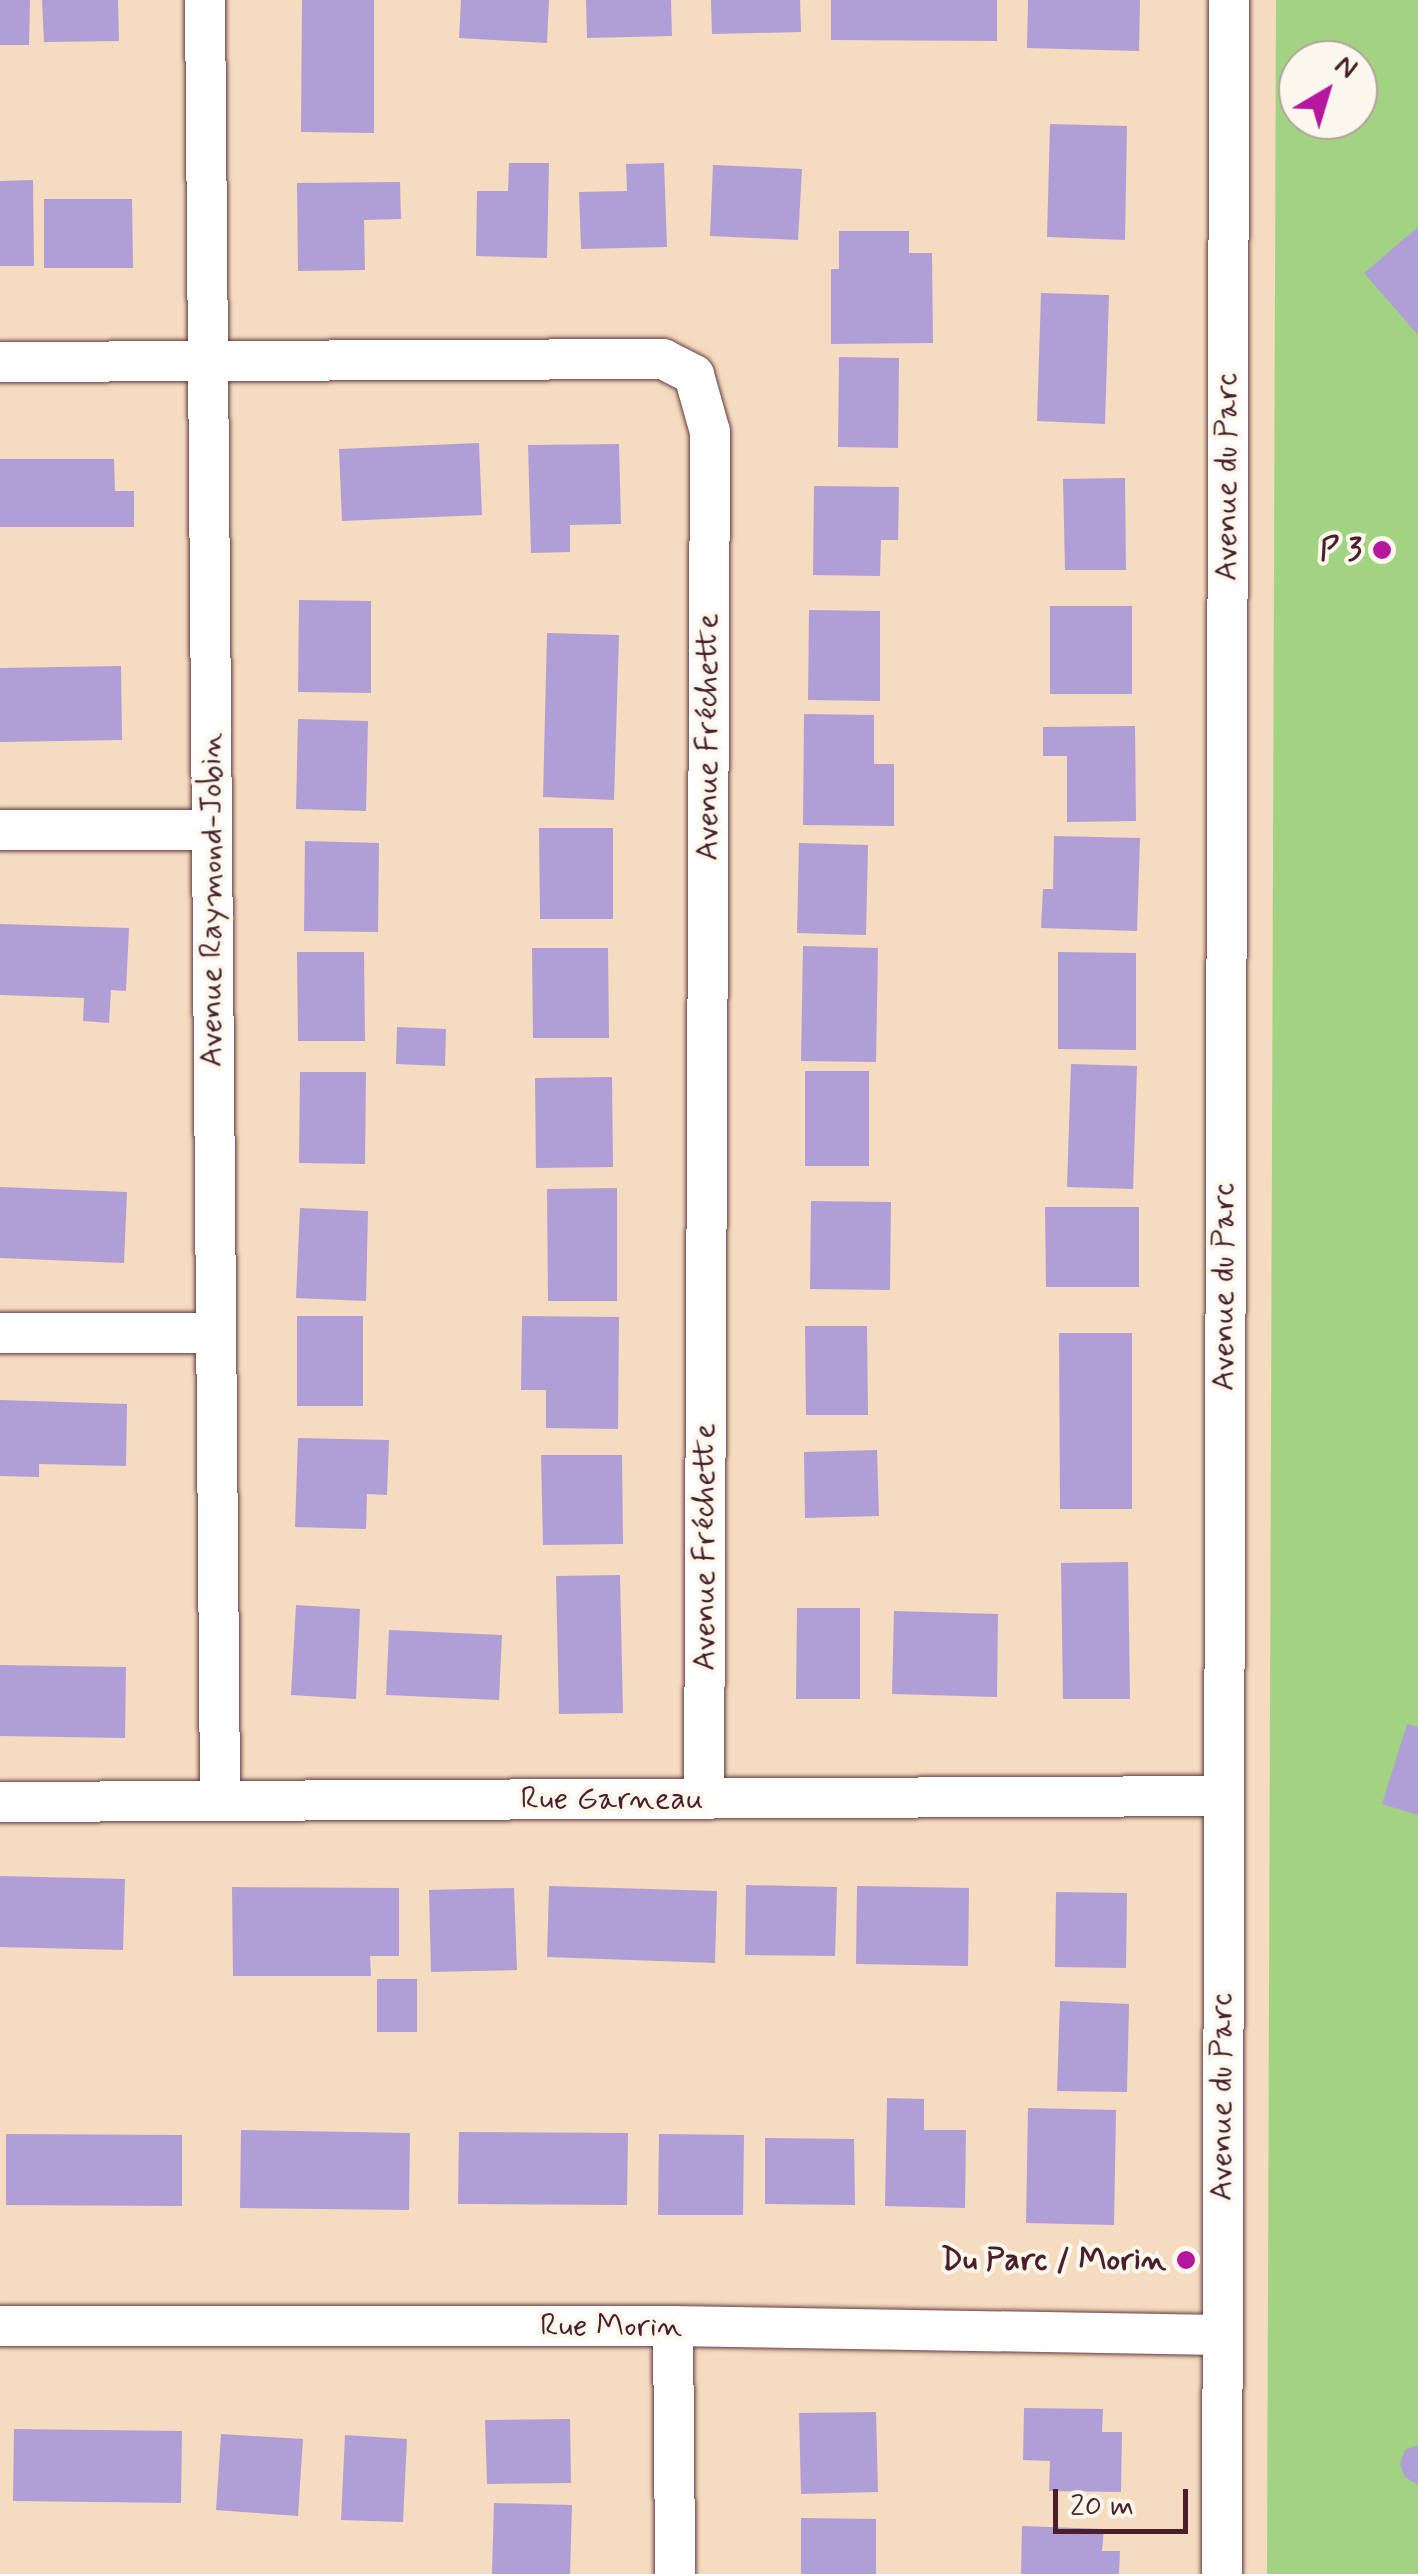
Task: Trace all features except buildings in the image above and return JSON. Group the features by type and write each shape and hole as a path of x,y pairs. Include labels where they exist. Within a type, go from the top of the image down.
{"street":[{"name":"Avenue Raymond-Jobin","path":"205,0 220,1801"},
{"name":"Avenue du Parc","path":"1222,2574 1228,0"},
{"name":"Avenue Fréchette","path":"0,362 664,359 694,376 710,432 704,1798"},
{"path":"0,830 212,830"},
{"path":"0,1334 216,1332"},
{"name":"Rue Garneau","path":"0,1802 1223,1796"},
{"name":"Rue Morin","path":"0,2326 673,2326 1222,2336"},
{"path":"673,2326 675,2574"}],"green space":[{"path":"1276,0 1418,0 1418,2574 1267,2574"}],"place":[{"name":"P 3","path":"1382,550"},
{"name":"Du Parc / Morin","path":"1186,2260"}]}
